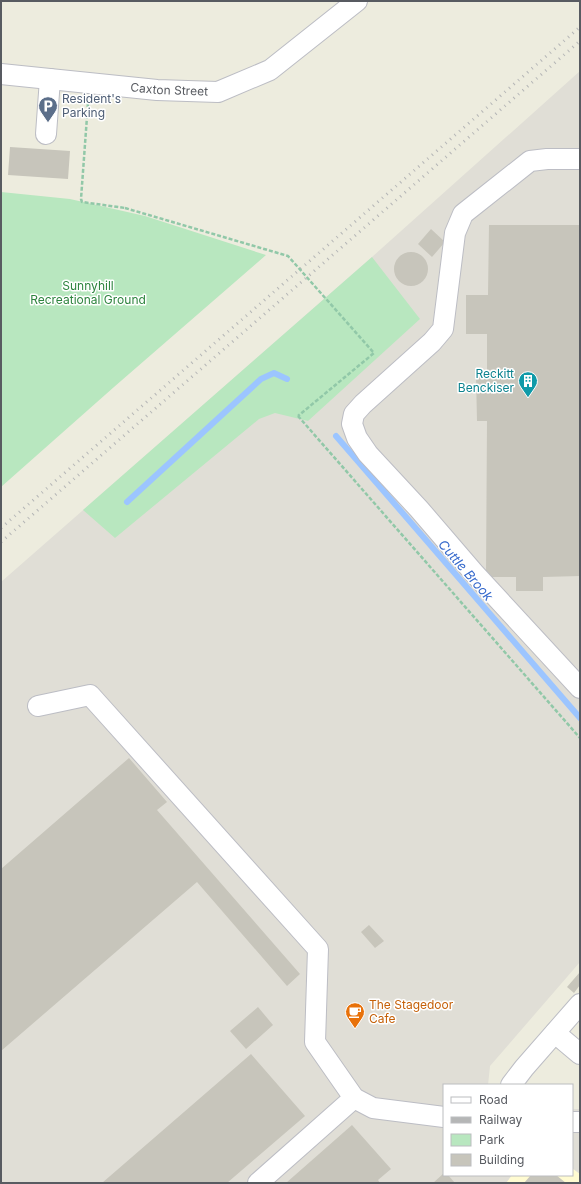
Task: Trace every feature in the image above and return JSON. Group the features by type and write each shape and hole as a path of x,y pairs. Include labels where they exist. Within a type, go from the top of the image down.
{"street":[{"name":"Caxton Street","path":"1,74 157,90 218,92 270,70 357,1"},
{"path":"46,134 50,79"},
{"path":"580,159 547,159 530,161 462,214 455,233 443,329 432,342 363,404 354,414 352,424 357,438 368,454 419,509 474,573 580,688"},
{"path":"38,706 90,695 318,949 315,1042 354,1098 373,1108 443,1118"},
{"path":"512,1084 580,1004"},
{"path":"555,1033 580,1054"},
{"path":"258,1183 354,1098"}],"path":[{"path":"90,83 82,202 125,208 288,256 374,353 298,416 580,738"}],"shaded area":[{"path":"580,71 580,962 490,1066 488,1084 443,1084 443,1176 511,1176 506,1183 1,1183 1,582 372,257"},
{"path":"573,1109 580,1109 580,1174 573,1169"},
{"path":"573,1169 580,1174 580,1183 506,1183 511,1176 573,1176"}],"green space":[{"name":"Sunnyhill Recreational Ground","path":"1,192 70,199 145,216 266,255 1,487"},
{"path":"372,257 420,319 308,421 275,413 259,419 115,538 83,510"}],"building":[{"path":"10,147 70,151 68,179 8,175"},
{"name":"Reckitt Benckiser","path":"489,225 580,225 580,576 543,577 543,591 516,591 516,577 486,577 487,421 477,421 476,375 487,375 487,334 466,334 466,295 488,295"},
{"path":"431,229 445,242 432,257 418,244"},
{"path":"408,252 414,252 423,257 427,263 427,275 423,281 414,286 408,286 399,281 394,272 394,266 399,257"},
{"path":"129,758 167,802 157,810 300,974 287,986 197,882 1,1051 1,869"},
{"path":"369,925 384,941 375,948 361,932"},
{"path":"580,972 580,985 574,993 567,987"},
{"path":"258,1007 273,1025 246,1049 230,1031"},
{"path":"251,1054 305,1116 227,1183 102,1183"},
{"path":"352,1125 391,1169 378,1180 380,1183 286,1183"},
{"path":"443,1174 443,1176 449,1176 455,1183 433,1183"},
{"path":"530,1176 557,1176 566,1183 524,1183"}],"waterway":[{"name":"Cuttle Brook","path":"127,502 261,379 274,373 287,379"},
{"name":"Cuttle Brook","path":"336,436 580,718"}],"railway":[{"path":"1,528 580,27"},
{"path":"1,542 580,41"}],"place":[{"name":"Resident's Parking","path":"48,123"},
{"name":"Reckitt Benckiser","path":"528,398"},
{"name":"The Stagedoor Cafe","path":"355,1029"}]}
